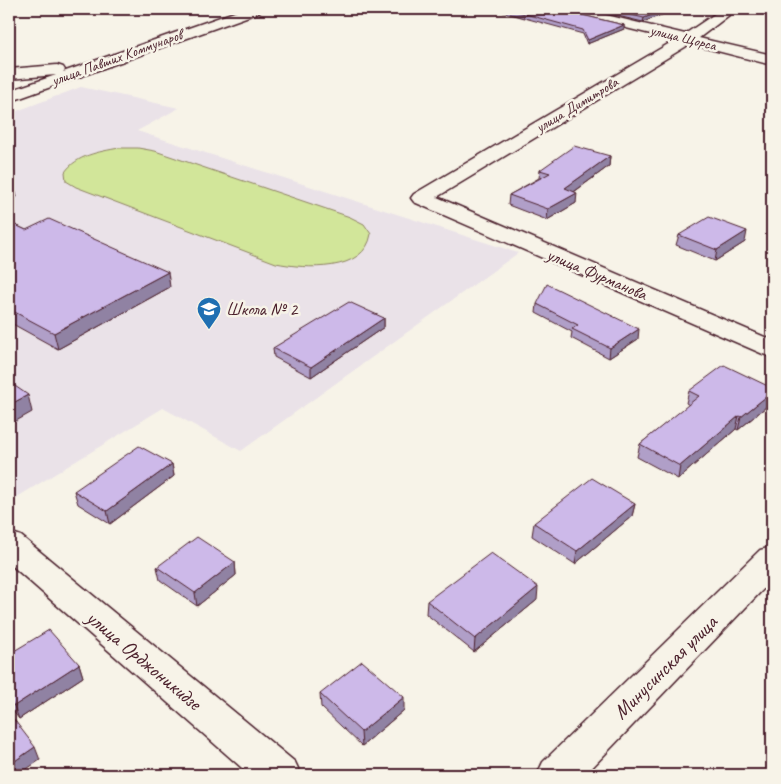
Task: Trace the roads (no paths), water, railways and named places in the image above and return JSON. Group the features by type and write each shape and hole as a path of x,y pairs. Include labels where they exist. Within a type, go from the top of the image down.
{"street":[{"name":"улица Павших Коммунаров","path":"9,98 255,9"},
{"name":"улица Щорса","path":"566,9 772,60"},
{"name":"улица Димитрова","path":"421,198 688,39 730,9"},
{"path":"9,74 57,70 132,52"},
{"name":"улица Фурманова","path":"421,198 772,349"},
{"name":"улица Орджоникидзе","path":"9,544 280,775"},
{"name":"Минусинская улица","path":"558,775 772,558"}],"place":[{"name":"Школа № 2","path":"209,330"}]}
